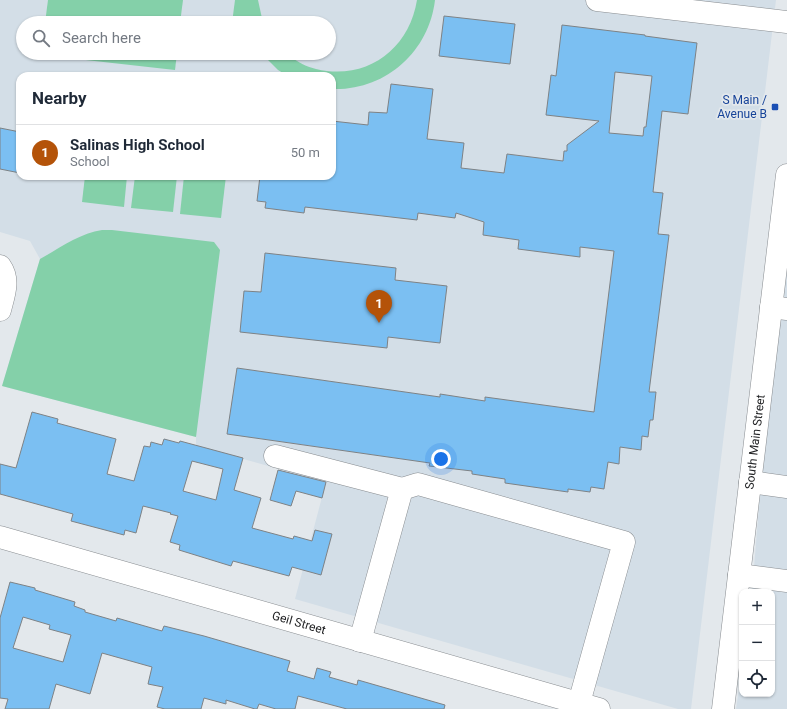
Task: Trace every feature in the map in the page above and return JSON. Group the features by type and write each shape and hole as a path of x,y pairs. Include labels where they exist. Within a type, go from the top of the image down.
{"street":[{"path":"597,0 787,22"},
{"name":"South Main Street","path":"723,709 750,482 779,308 787,175"},
{"path":"0,266 6,276 6,286 0,310"},
{"path":"274,456 402,489 418,484 624,542 594,647 589,706"},
{"path":"750,482 787,487"},
{"path":"360,641 402,489"},
{"name":"Geil Street","path":"0,537 589,706"},
{"path":"739,575 787,581"}],"shaded area":[{"path":"0,0 776,0 691,709 678,709 295,599 326,482 196,446 196,437 2,386 40,259 30,241 0,232"},
{"path":"787,164 787,709 736,709 739,688 739,697 775,697 775,589 752,589"}],"green space":[{"path":"48,0 183,0 181,16 46,16"},
{"path":"235,0 258,0 261,16 233,16"},
{"path":"417,0 435,0 431,19 424,36 414,52 401,65 370,83 351,88 336,89 336,72 334,72 368,66 382,58 395,47 405,34 412,18"},
{"path":"86,60 176,60 175,70"},
{"path":"268,60 296,60 316,69 334,72 281,72"},
{"path":"85,180 127,180 124,207 82,202"},
{"path":"134,180 177,180 173,212 131,208"},
{"path":"184,180 226,180 221,218 180,214"},
{"path":"102,230 214,242 220,250 196,437 2,386 40,259 86,234"}],"building":[{"path":"444,16 515,24 510,64 439,56"},
{"path":"562,25 697,43 688,114 662,111 653,192 663,193 658,234 669,235 649,392 656,392 653,420 650,420 648,437 642,436 641,450 620,447 619,464 608,462 604,489 591,487 590,492 568,489 568,492 505,483 505,479 472,474 472,471 429,466 430,463 227,434 237,368 440,397 440,394 485,401 485,397 594,412 614,251 580,247 580,257 518,249 519,240 483,235 484,222 456,213 455,218 418,213 417,220 305,207 304,213 265,208 266,202 257,201 260,180 336,180 336,121 368,125 369,112 387,113 391,84 433,89 427,139 464,143 461,168 504,173 507,154 563,161 564,151 567,151 567,145 599,121 546,115 551,75 556,76","holes":["615,72 652,76 646,127 644,127 643,136 609,133"]},
{"path":"0,128 16,131 16,172 0,169"},
{"path":"265,253 396,268 395,280 447,286 440,343 388,337 387,348 240,332 244,291 261,292"},
{"path":"32,412 58,419 57,423 116,439 107,474 134,481 144,446 150,447 151,442 162,445 164,439 179,443 180,441 243,458 234,490 261,498 252,528 293,539 294,536 312,541 315,530 332,534 321,575 292,567 289,576 233,561 231,566 179,550 180,545 170,542 178,516 143,506 136,533 125,530 124,535 71,521 73,514 0,494 0,464 16,468","holes":["192,461 223,469 216,500 183,491"]},
{"path":"278,470 326,482 322,498 296,491 291,506 270,500"},
{"path":"10,582 35,588 35,590 75,602 74,606 85,610 85,612 116,621 117,618 162,631 164,626 290,661 287,671 314,679 317,668 331,672 329,677 357,685 358,680 445,705 444,709 347,709 298,696 295,709 276,709 259,704 257,709 255,709 226,700 226,704 204,698 201,709 165,709 157,707 163,687 148,684 152,667 102,653 90,694 56,684 49,709 5,709 8,699 0,698 0,618","holes":["23,617 50,625 49,629 71,635 63,662 13,648"]}],"place":[{"name":"S Main / Avenue B","path":"775,107"},
{"name":"Salinas High School","path":"379,323"}]}
